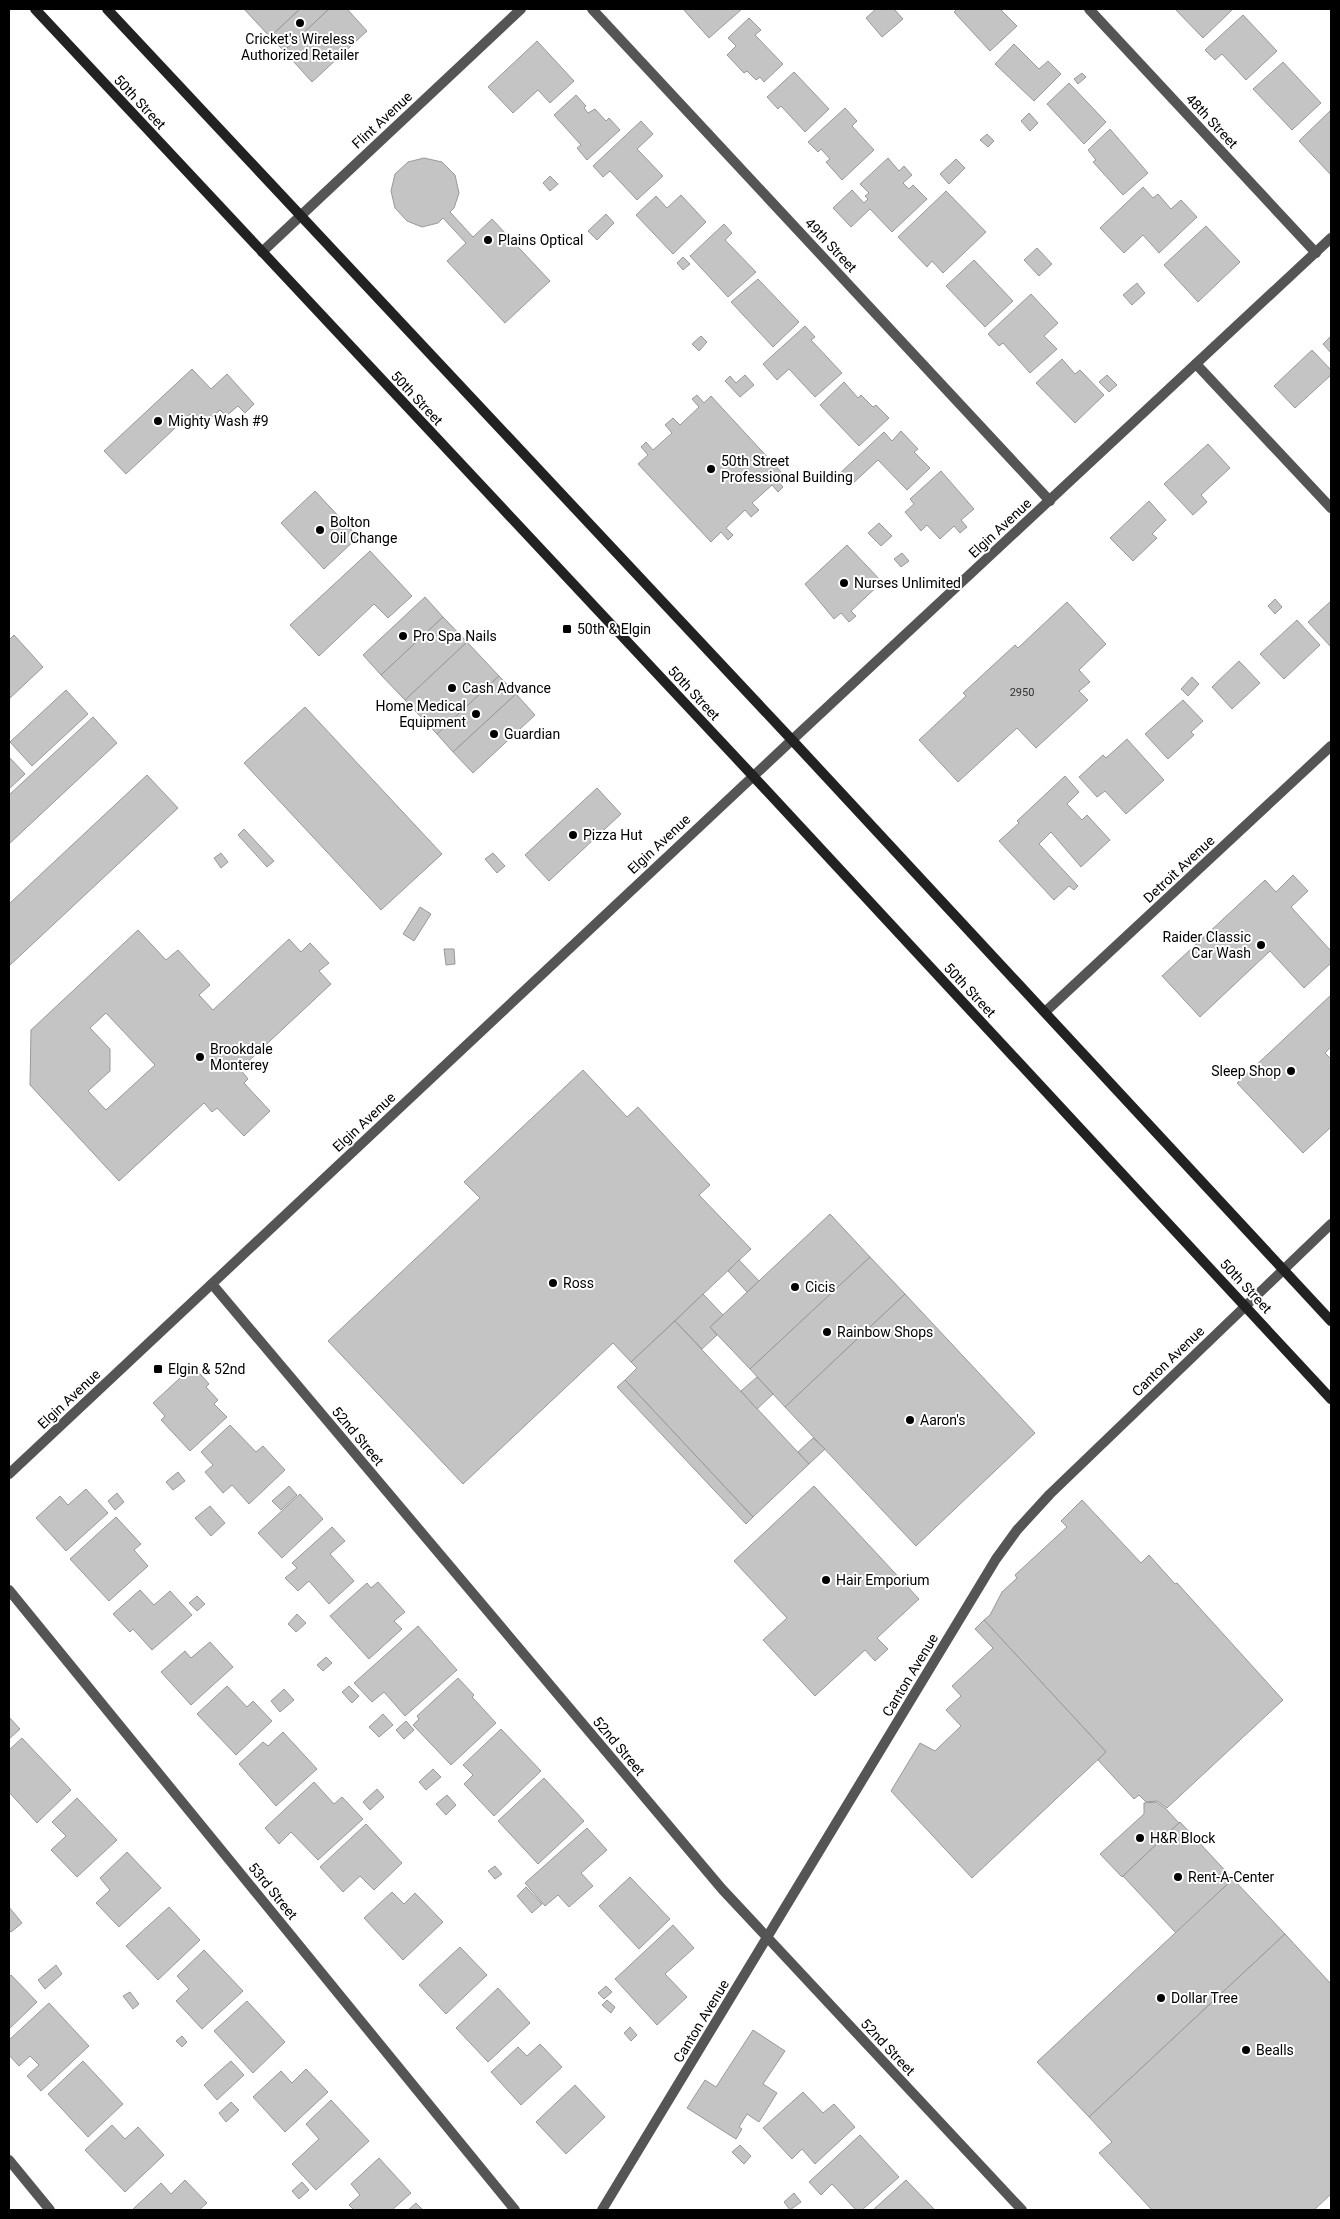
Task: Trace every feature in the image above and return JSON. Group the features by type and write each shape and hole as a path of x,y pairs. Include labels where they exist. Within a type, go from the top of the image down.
{"main road":[{"name":"50th Street","path":"35,9 753,776 1331,1399"},
{"path":"107,9 792,740 1331,1321"}],"street":[{"name":"Flint Avenue","path":"262,252 521,9"},
{"name":"49th Street","path":"592,9 1050,501"},
{"name":"48th Street","path":"1089,9 1316,253"},
{"name":"Elgin Avenue","path":"9,1474 753,776 1331,238"},
{"path":"1196,364 1331,508"},
{"name":"Detroit Avenue","path":"1044,1012 1331,746"},
{"name":"Canton Avenue","path":"602,2210 996,1559 1017,1530 1050,1494 1331,1224"},
{"name":"52nd Street","path":"212,1284 722,1889 1022,2210"},
{"name":"53rd Street","path":"9,1590 515,2210"},
{"path":"9,2160 50,2210"}],"building":[{"path":"244,9 300,9 270,37"},
{"name":"Cricket's Wireless Authorized Retailer","path":"300,9 329,9 284,51 270,37"},
{"path":"329,9 347,9 367,31 312,82 284,51"},
{"path":"683,9 742,9 709,38"},
{"path":"876,9 894,9 903,19 882,37 866,18"},
{"path":"957,9 1000,9 1017,26 990,51 954,12"},
{"path":"1175,9 1233,9 1203,38"},
{"path":"1243,15 1277,51 1246,80 1222,54 1215,60 1205,50"},
{"path":"749,18 761,30 755,35 783,64 764,82 760,77 756,80 747,71 744,73 727,55 736,46 728,38"},
{"path":"537,41 574,81 550,103 538,90 513,113 488,87"},
{"path":"1014,44 1039,69 1048,61 1061,74 1034,101 995,64"},
{"path":"1283,62 1321,103 1292,130 1253,89"},
{"path":"794,72 829,109 805,132 781,106 778,109 767,97"},
{"path":"1082,73 1086,77 1078,84 1074,79"},
{"path":"1069,83 1106,122 1084,144 1047,104"},
{"path":"576,95 586,106 584,108 588,113 595,109 606,121 609,118 620,130 587,160 577,148 581,145 554,115"},
{"path":"845,108 857,121 852,126 874,150 842,180 826,162 830,159 821,149 818,152 808,142"},
{"path":"1331,110 1331,175 1299,141"},
{"path":"1029,113 1038,123 1030,131 1021,121"},
{"path":"641,121 653,134 637,149 663,176 637,200 610,171 603,177 593,166"},
{"path":"1110,129 1148,173 1123,195 1093,162 1096,160 1088,150"},
{"path":"987,134 994,141 988,147 980,140"},
{"name":"Plains Optical","path":"424,158 442,162 455,175 459,193 454,208 450,212 473,237 492,219 550,281 505,323 447,261 466,243 443,218 438,223 422,227 407,221 395,208 391,191 395,174 408,162"},
{"path":"888,158 899,171 904,166 912,175 903,183 909,189 913,185 927,199 892,232 870,209 851,227 833,208 852,190 864,203 868,199 865,196 869,193 860,184"},
{"path":"956,159 965,168 949,184 940,174"},
{"path":"550,176 558,184 550,191 543,183"},
{"path":"1143,187 1153,198 1158,194 1171,209 1181,200 1197,217 1159,253 1143,235 1124,253 1100,228"},
{"path":"946,191 986,232 943,273 932,261 927,267 898,237"},
{"path":"681,195 706,222 673,254 636,215 656,196 667,208"},
{"path":"606,214 614,223 597,240 588,231"},
{"path":"724,224 732,233 725,240 756,272 728,297 690,256"},
{"path":"1206,226 1240,262 1198,302 1164,265"},
{"path":"1037,248 1052,264 1039,276 1024,260"},
{"path":"683,257 690,264 683,270 677,263"},
{"path":"974,260 1013,301 985,327 946,286"},
{"path":"758,279 799,322 773,347 731,302"},
{"path":"1137,283 1145,293 1132,305 1123,295"},
{"path":"1031,294 1058,323 1044,336 1057,349 1030,373 1003,343 999,346 988,334"},
{"path":"805,326 815,337 811,340 842,373 815,397 789,369 777,380 763,364"},
{"path":"701,336 707,342 699,351 692,344"},
{"path":"1331,336 1331,353 1323,344"},
{"path":"1312,350 1331,370 1331,375 1295,408 1274,386"},
{"path":"1062,359 1075,374 1080,370 1104,395 1075,423 1036,383"},
{"name":"Mighty Wash #9","path":"192,369 211,389 227,374 254,404 245,413 238,406 226,416 220,410 202,426 190,414 126,474 104,451"},
{"path":"745,375 754,385 740,397 725,381 730,376 736,383"},
{"path":"1107,375 1117,385 1109,392 1099,382"},
{"path":"844,382 858,398 861,395 873,407 876,405 889,418 859,446 820,405"},
{"name":"50th Street Professional Building","path":"697,395 704,403 711,396 783,474 777,480 783,487 778,492 772,485 752,503 759,510 751,517 745,510 726,528 733,535 728,540 721,532 711,542 638,464 648,455 641,447 646,442 653,450 672,433 665,425 673,418 680,425 699,407 692,399"},
{"path":"901,431 918,449 914,452 930,468 907,490 878,460 849,487 838,475 884,432 892,441"},
{"path":"1208,444 1230,468 1201,495 1207,502 1193,515 1164,484"},
{"path":"941,471 974,509 961,520 967,527 960,533 954,526 940,539 927,525 921,531 905,512 914,504 910,499"},
{"name":"Bolton Oil Change","path":"315,491 358,537 324,569 281,523"},
{"path":"1149,501 1166,520 1152,534 1157,538 1133,561 1110,538"},
{"path":"879,523 892,536 881,546 868,533"},
{"name":"Nurses Unlimited","path":"847,545 882,582 851,611 856,616 849,622 841,613 834,619 805,584"},
{"path":"370,551 412,596 388,618 374,604 319,656 290,625"},
{"path":"902,553 909,561 901,567 894,559"},
{"name":"Pro Spa Nails","path":"425,597 443,617 381,675 363,655"},
{"path":"1275,599 1282,607 1275,614 1268,606"},
{"path":"1331,601 1331,647 1308,622"},
{"path":"1067,602 1106,644 1079,670 1090,682 1079,691 1088,700 1036,748 1017,728 958,782 919,740 966,696 963,693 1015,645 1018,648"},
{"path":"443,617 467,642 405,700 381,675"},
{"path":"1297,620 1320,645 1284,679 1260,654"},
{"path":"14,635 43,667 9,699 9,640"},
{"name":"Cash Advance","path":"467,642 499,676 437,734 405,700"},
{"path":"1239,661 1260,683 1232,709 1212,687"},
{"name":"Home Medical Equipment","path":"499,676 516,694 453,752 437,734"},
{"path":"1192,677 1199,684 1188,696 1181,689"},
{"path":"66,690 88,714 32,766 10,742"},
{"name":"Guardian","path":"516,694 535,715 473,773 453,752"},
{"path":"1183,700 1203,721 1191,732 1194,735 1168,759 1145,734"},
{"path":"305,707 442,854 381,910 244,763"},
{"path":"93,717 117,743 9,844 9,795"},
{"path":"1127,739 1164,780 1126,814 1105,791 1097,797 1079,777 1103,755 1106,758"},
{"path":"9,757 25,774 9,789"},
{"path":"147,775 178,808 9,966 9,904"},
{"path":"1065,776 1079,792 1067,804 1082,820 1087,815 1110,840 1081,867 1051,832 1039,844 1078,886 1074,890 1069,886 1054,900 999,841 1019,823 1017,821"},
{"name":"Pizza Hut","path":"597,788 621,814 549,881 525,855"},
{"path":"244,829 274,861 267,867 238,835"},
{"path":"221,853 228,862 221,868 214,858"},
{"path":"493,853 505,866 497,873 485,859"},
{"name":"Raider Classic Car Wash","path":"1293,875 1308,891 1291,907 1331,951 1331,963 1304,988 1270,951 1200,1017 1162,976 1265,880 1276,892"},
{"path":"420,907 431,914 414,941 403,934"},
{"name":"Brookdale Monterey","path":"138,930 166,960 178,950 210,985 199,995 213,1010 289,939 301,952 310,943 329,963 319,971 331,984 240,1069 248,1079 244,1083 270,1111 244,1136 217,1108 212,1112 204,1103 119,1181 30,1085 31,1030","holes":["106,1013 155,1065 106,1110 88,1091 110,1071 110,1049 90,1028"]},
{"path":"444,949 454,949 455,964 446,965"},
{"name":"Sleep Shop","path":"1331,995 1331,1047 1325,1053 1331,1059 1331,1127 1303,1153 1237,1083"},
{"name":"Ross","path":"583,1070 627,1117 638,1107 710,1185 699,1195 751,1249 631,1362 613,1343 463,1484 328,1341 480,1198 464,1182"},
{"name":"Cicis","path":"830,1214 870,1257 750,1369 710,1327"},
{"name":"Rainbow Shops","path":"870,1257 905,1294 785,1407 750,1369"},
{"path":"739,1260 759,1281 747,1292 728,1271"},
{"path":"703,1294 723,1315 710,1327 717,1335 702,1349 675,1321"},
{"name":"Aaron's","path":"905,1294 1035,1433 916,1546 785,1407"},
{"path":"675,1321 809,1464 753,1517 625,1380 637,1368 631,1362"},
{"path":"193,1366 209,1384 206,1387 218,1400 214,1404 227,1417 190,1451 161,1420 165,1416 153,1403"},
{"path":"757,1377 773,1394 757,1409 741,1391"},
{"path":"625,1380 753,1517 746,1524 617,1387"},
{"path":"230,1425 256,1452 263,1446 285,1470 249,1504 232,1485 223,1493 205,1472 213,1465 201,1452"},
{"path":"813,1438 825,1449 809,1464 798,1452"},
{"path":"178,1472 185,1481 173,1490 166,1482"},
{"path":"289,1486 297,1495 281,1510 272,1501"},
{"name":"Hair Emporium","path":"814,1486 919,1599 877,1638 888,1649 875,1661 865,1650 815,1696 763,1640 787,1618 734,1561"},
{"path":"86,1489 108,1513 66,1551 36,1518 60,1496 68,1505"},
{"path":"117,1493 124,1502 115,1510 108,1501"},
{"path":"300,1494 323,1519 282,1558 258,1533"},
{"path":"1082,1500 1141,1563 1149,1555 1175,1584 1177,1583 1283,1700 1167,1808 1157,1801 1146,1802 1139,1795 1134,1799 1098,1760 1106,1752 984,1620 990,1615 1002,1592 1017,1578 1015,1575 1067,1527 1061,1521"},
{"path":"210,1506 225,1523 211,1536 195,1518"},
{"path":"116,1517 141,1544 134,1550 148,1566 109,1601 70,1559"},
{"path":"332,1527 345,1541 330,1554 354,1581 329,1604 309,1581 298,1591 285,1578 297,1568 292,1563"},
{"path":"378,1582 405,1612 394,1621 402,1629 369,1659 330,1616 367,1583 371,1588"},
{"path":"140,1590 154,1605 170,1591 192,1615 152,1650 133,1629 130,1632 113,1614"},
{"path":"197,1596 205,1604 197,1611 189,1603"},
{"path":"297,1614 306,1623 296,1632 288,1624"},
{"path":"984,1620 1106,1752 972,1878 891,1791 920,1743 935,1751 961,1726 946,1710 961,1696 952,1686 993,1648 975,1629"},
{"path":"418,1626 457,1670 405,1716 384,1692 372,1702 354,1683"},
{"path":"210,1642 233,1667 191,1705 161,1672 185,1651 191,1658"},
{"path":"326,1657 332,1663 323,1671 317,1665"},
{"path":"458,1678 474,1695 472,1697 496,1723 451,1765 413,1725 419,1719 417,1716"},
{"path":"227,1686 247,1707 253,1701 272,1721 236,1755 197,1714"},
{"path":"349,1686 359,1696 352,1703 342,1692"},
{"path":"284,1689 294,1700 280,1712 271,1701"},
{"path":"383,1714 393,1725 379,1737 369,1727"},
{"path":"9,1717 20,1729 9,1739"},
{"path":"406,1721 414,1730 404,1739 396,1730"},
{"path":"501,1729 541,1771 494,1816 464,1784 473,1775 463,1765"},
{"path":"283,1732 317,1769 276,1806 239,1764 263,1742 268,1746"},
{"path":"22,1738 71,1790 37,1823 9,1792 9,1750"},
{"path":"433,1769 441,1777 426,1790 419,1782"},
{"path":"544,1778 584,1821 538,1864 498,1821"},
{"path":"314,1782 334,1804 342,1797 363,1819 318,1860 291,1832 279,1844 265,1828"},
{"path":"377,1789 384,1797 370,1810 363,1802"},
{"path":"447,1795 456,1805 446,1815 436,1804"},
{"path":"77,1798 117,1840 77,1877 51,1850 66,1836 52,1822"},
{"name":"H&R Block","path":"1156,1802 1166,1809 1179,1823 1122,1877 1100,1854 1144,1814 1144,1803"},
{"name":"Rent-A-Center","path":"1180,1822 1233,1879 1176,1933 1123,1876"},
{"path":"366,1824 402,1863 374,1890 360,1876 343,1892 320,1867"},
{"path":"587,1828 607,1850 581,1873 593,1886 569,1907 558,1895 545,1906 525,1883"},
{"path":"127,1852 161,1888 119,1927 96,1903 110,1890 100,1878"},
{"path":"495,1866 502,1874 495,1879 488,1871"},
{"path":"630,1877 670,1919 639,1949 599,1906"},
{"name":"Dollar Tree","path":"1233,1879 1285,1934 1089,2117 1037,2062"},
{"path":"526,1887 542,1904 532,1913 517,1896"},
{"path":"392,1892 404,1904 415,1893 443,1922 403,1960 364,1918"},
{"path":"9,1907 22,1923 11,1932 9,1930"},
{"path":"169,1907 200,1940 158,1980 126,1946"},
{"path":"673,1925 694,1948 665,1974 687,1997 657,2025 615,1979"},
{"name":"Bealls","path":"1285,1934 1331,1984 1331,2194 1314,2210 1152,2210 1099,2153 1112,2142 1089,2117"},
{"path":"460,1947 487,1975 446,2014 419,1985"},
{"path":"204,1950 243,1991 202,2029 176,2001 189,1989 177,1976"},
{"path":"56,1965 62,1974 45,1989 38,1980"},
{"path":"11,1975 37,2002 9,2029 9,1977"},
{"path":"606,1986 612,1992 604,1999 598,1993"},
{"path":"498,1988 530,2023 488,2062 456,2028"},
{"path":"130,1992 139,2004 133,2009 123,1996"},
{"path":"607,2000 615,2007 611,2013 602,2005"},
{"path":"247,2001 285,2042 253,2073 214,2031"},
{"path":"49,2003 89,2046 41,2091 27,2076 39,2065 30,2056 19,2066 9,2055 9,2040"},
{"path":"630,2027 637,2035 631,2041 624,2033"},
{"path":"753,2030 785,2051 763,2084 777,2093 759,2122 747,2114 739,2127 742,2129 736,2139 687,2108 705,2080 716,2087"},
{"path":"182,2036 187,2042 182,2047 176,2041"},
{"path":"540,2044 562,2067 521,2105 491,2072 518,2047 527,2056"},
{"path":"83,2061 123,2104 88,2137 48,2094"},
{"path":"231,2061 244,2075 217,2100 204,2085"},
{"path":"306,2069 328,2092 285,2132 253,2097 281,2071 292,2083"},
{"path":"575,2085 605,2117 566,2154 536,2122"},
{"path":"803,2092 823,2113 834,2104 855,2127 815,2164 802,2149 792,2159 763,2128"},
{"path":"331,2100 369,2141 316,2190 292,2164 319,2139 306,2124"},
{"path":"231,2102 239,2110 226,2122 219,2113"},
{"path":"112,2125 125,2139 138,2127 164,2155 125,2192 85,2150"},
{"path":"860,2135 899,2177 862,2210 856,2210 832,2184 821,2195 809,2182"},
{"path":"740,2145 751,2156 744,2164 732,2152"},
{"path":"379,2158 411,2193 392,2210 354,2210 349,2205 360,2195 351,2184"},
{"path":"185,2180 207,2203 199,2210 132,2210 161,2183 171,2194"},
{"path":"906,2180 935,2210 873,2210"},
{"path":"302,2182 309,2190 299,2199 292,2191"},
{"path":"794,2193 801,2202 790,2210 784,2202"},
{"path":"416,2203 423,2210 408,2210"}],"place":[{"name":"Cricket's Wireless Authorized Retailer","path":"300,23"},
{"name":"Plains Optical","path":"488,240"},
{"name":"Mighty Wash #9","path":"158,421"},
{"name":"50th Street Professional Building","path":"711,469"},
{"name":"Bolton Oil Change","path":"320,530"},
{"name":"Nurses Unlimited","path":"844,583"},
{"name":"50th & Elgin","path":"567,629"},
{"name":"Pro Spa Nails","path":"403,636"},
{"name":"Cash Advance","path":"452,688"},
{"name":"Home Medical Equipment","path":"476,714"},
{"name":"Guardian","path":"494,734"},
{"name":"Pizza Hut","path":"573,835"},
{"name":"Raider Classic Car Wash","path":"1261,945"},
{"name":"Brookdale Monterey","path":"200,1057"},
{"name":"Sleep Shop","path":"1291,1071"},
{"name":"Ross","path":"553,1283"},
{"name":"Cicis","path":"795,1287"},
{"name":"Rainbow Shops","path":"827,1332"},
{"name":"Elgin & 52nd","path":"158,1369"},
{"name":"Aaron's","path":"910,1420"},
{"name":"Hair Emporium","path":"826,1580"},
{"name":"H&R Block","path":"1140,1838"},
{"name":"Rent-A-Center","path":"1178,1877"},
{"name":"Dollar Tree","path":"1161,1998"},
{"name":"Bealls","path":"1246,2050"}]}
